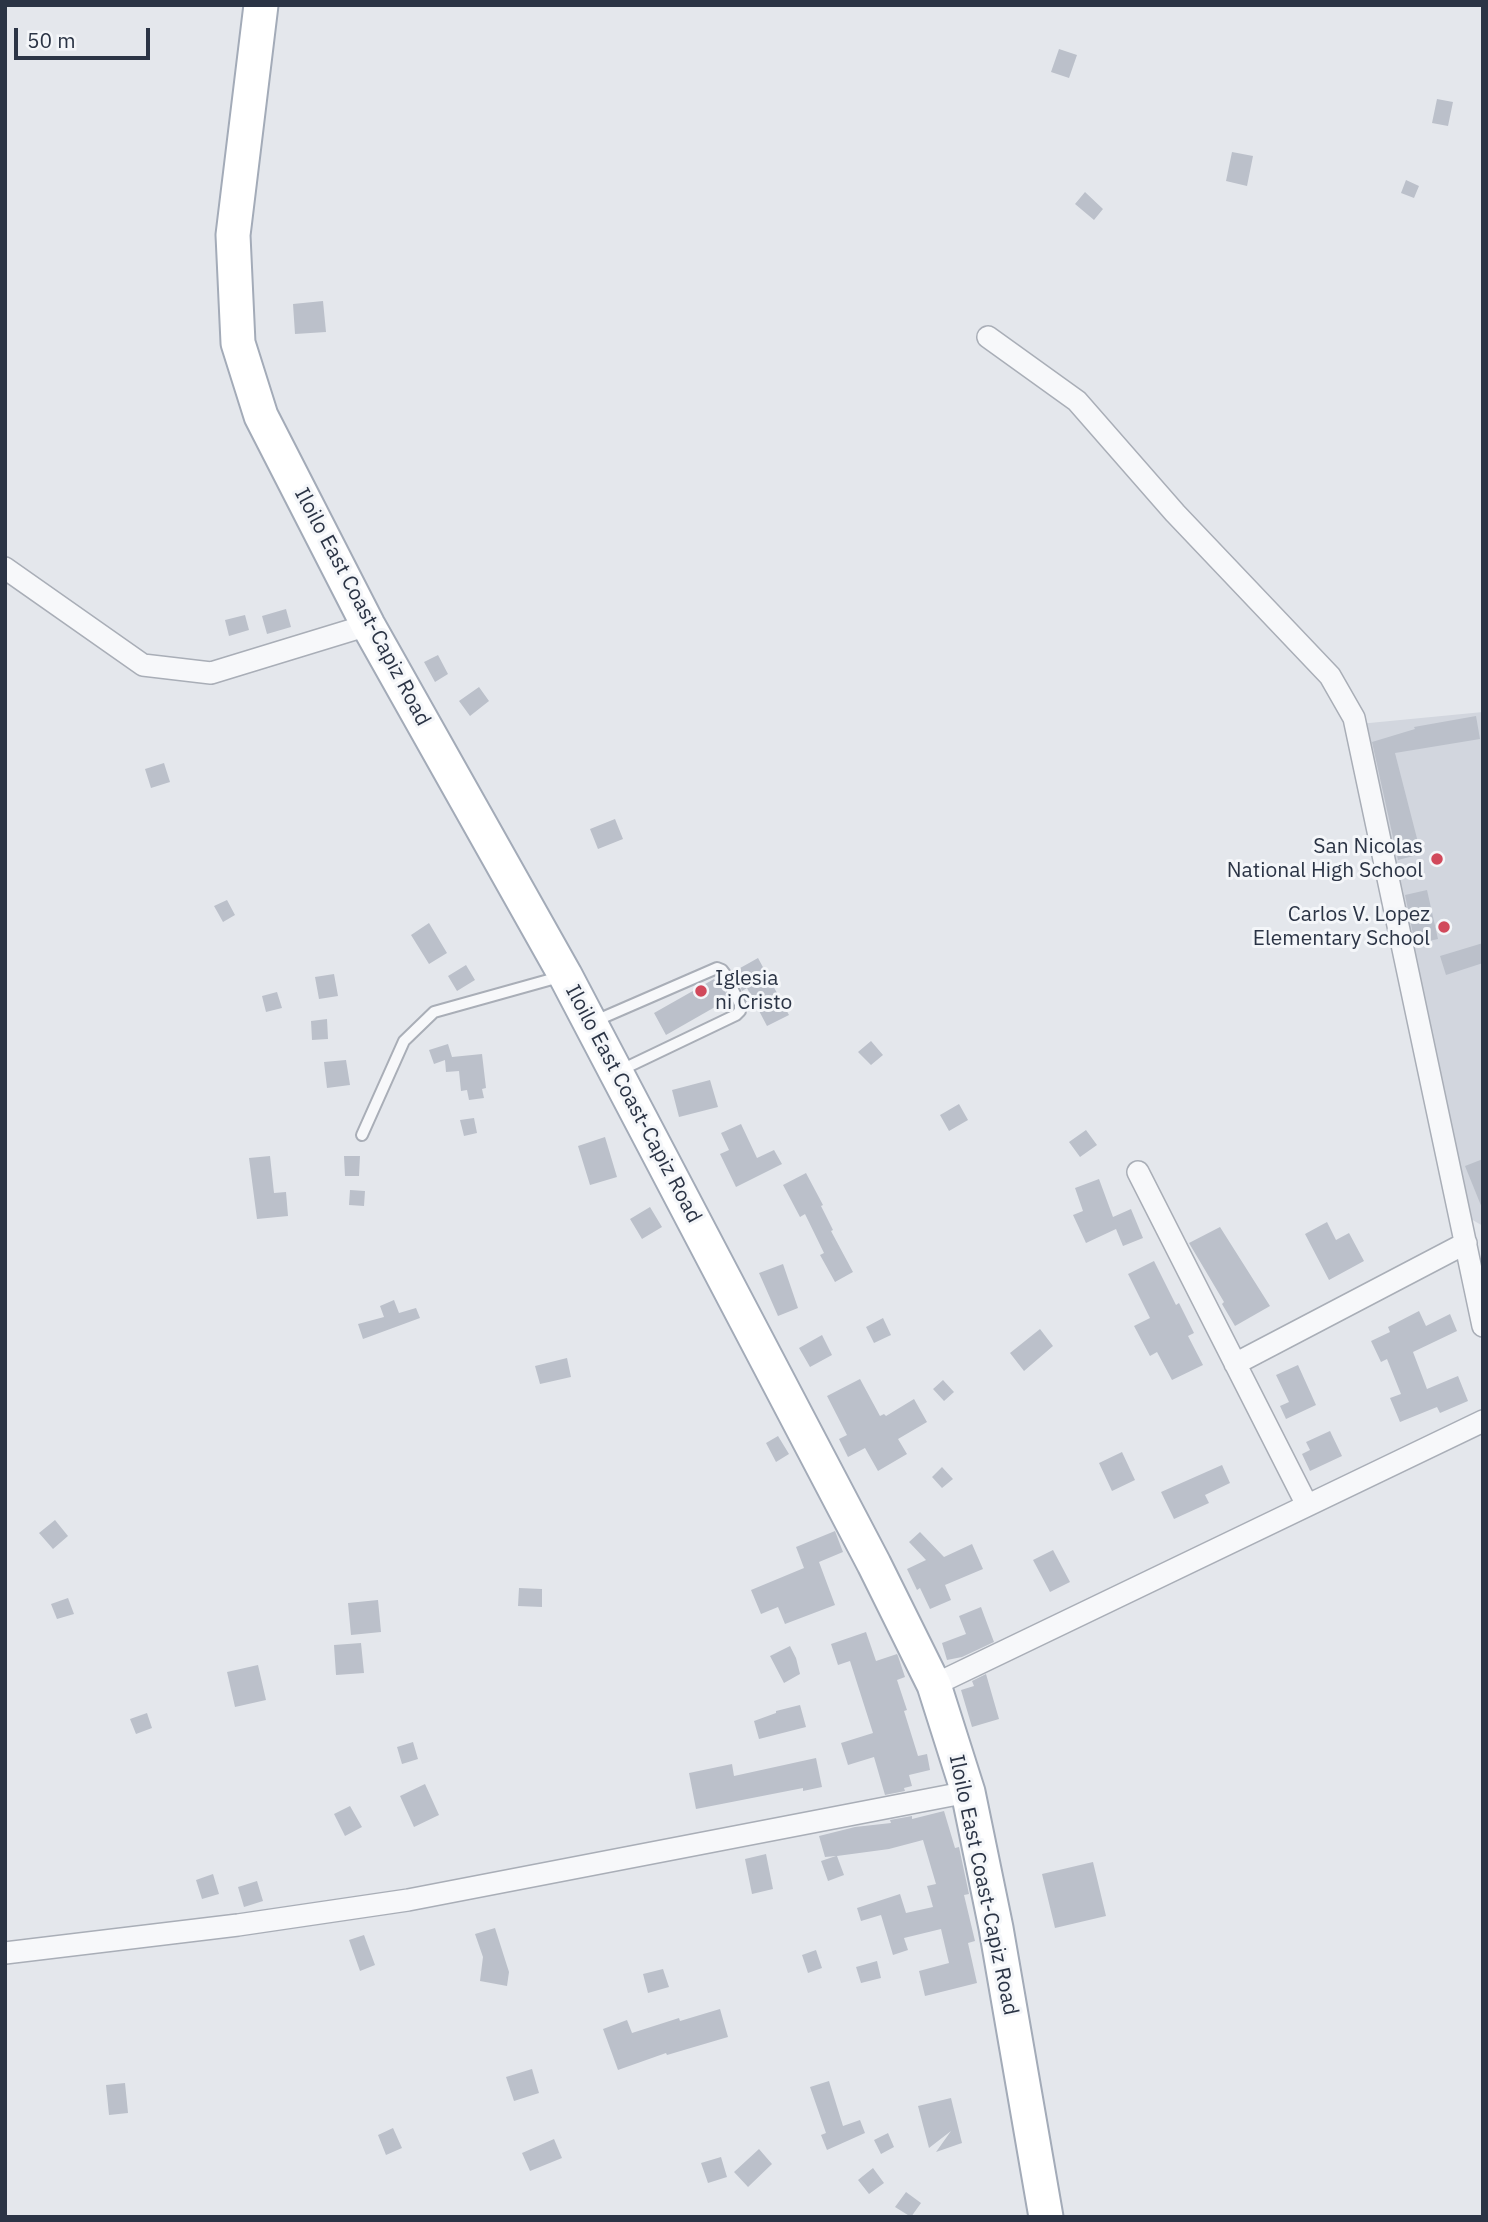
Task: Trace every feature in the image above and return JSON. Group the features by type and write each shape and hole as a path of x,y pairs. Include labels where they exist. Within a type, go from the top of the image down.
{"main road":[{"name":"Iloilo East Coast-Capiz Road","path":"261,5 233,236 238,343 261,416 368,625 565,975 874,1564 934,1685 968,1792 996,1928 1046,2217"}],"street":[{"path":"988,337 1077,401 1175,513 1330,676 1354,718 1483,1326"},
{"path":"5,568 143,665 211,673 368,625"},
{"path":"1138,1172 1307,1505"},
{"path":"1235,1364 1466,1244"},
{"path":"934,1685 1483,1421"},
{"path":"5,1953 238,1925 408,1900 968,1792"}],"lane":[{"path":"590,1023 717,968 725,974 740,1004 740,1011 736,1015 616,1073"},
{"path":"362,1135 404,1041 434,1012 565,975"}],"shaded area":[{"name":"Carlos V. Lopez Elementary School","path":"1483,712 1483,1226 1464,1215 1359,724"}],"building":[{"path":"1059,49 1077,55 1069,78 1051,72"},
{"path":"1437,99 1453,102 1448,126 1432,123"},
{"path":"1232,152 1253,156 1247,186 1226,181"},
{"path":"1406,180 1419,186 1414,198 1401,193"},
{"path":"1085,192 1103,209 1094,220 1075,204"},
{"path":"323,301 326,332 295,334 293,304"},
{"path":"286,609 291,627 267,634 262,616"},
{"path":"245,615 249,630 229,636 225,620"},
{"path":"438,655 448,674 435,682 424,662"},
{"path":"479,687 489,701 470,716 459,701"},
{"path":"1476,716 1480,739 1395,753 1421,854 1398,860 1372,742 1415,729 1414,727"},
{"path":"164,763 170,782 151,788 145,769"},
{"path":"615,819 623,839 598,849 590,829"},
{"path":"1427,890 1438,939 1415,944 1405,895"},
{"path":"227,900 235,915 223,922 214,906"},
{"path":"429,923 447,953 429,964 411,935"},
{"path":"1483,943 1483,963 1446,975 1440,956"},
{"path":"758,958 789,1015 767,1026 747,988 742,991 733,972"},
{"path":"466,965 475,980 457,991 448,976"},
{"path":"334,974 338,996 319,999 315,977"},
{"name":"Iglesia ni Cristo","path":"714,979 719,979 729,999 666,1035 654,1013"},
{"path":"277,992 282,1008 266,1012 262,996"},
{"path":"327,1019 328,1039 312,1040 311,1021"},
{"path":"871,1041 883,1055 871,1065 858,1052"},
{"path":"448,1044 452,1057 482,1054 486,1088 482,1089 484,1098 469,1100 467,1090 461,1091 459,1071 446,1072 445,1060 434,1064 429,1050"},
{"path":"346,1060 350,1085 327,1088 324,1062"},
{"path":"710,1080 718,1107 679,1117 672,1090"},
{"path":"959,1104 968,1120 949,1131 940,1115"},
{"path":"474,1118 477,1133 464,1136 460,1120"},
{"path":"741,1124 757,1158 774,1150 782,1164 736,1187 720,1154 729,1150 721,1133"},
{"path":"1086,1130 1097,1145 1080,1157 1069,1142"},
{"path":"605,1137 617,1177 590,1185 578,1146"},
{"path":"270,1156 274,1193 286,1192 288,1216 257,1219 249,1158"},
{"path":"344,1156 360,1156 359,1176 345,1176"},
{"path":"1483,1159 1483,1208 1482,1208 1465,1166"},
{"path":"806,1173 823,1205 821,1206 833,1230 831,1231 853,1272 835,1282 820,1255 824,1253 805,1214 800,1217 783,1185"},
{"path":"1099,1179 1113,1217 1131,1209 1143,1238 1123,1246 1116,1229 1086,1243 1073,1215 1083,1211 1075,1188"},
{"path":"350,1190 365,1191 364,1206 349,1205"},
{"path":"650,1207 662,1227 642,1239 630,1219"},
{"path":"1327,1222 1336,1240 1349,1233 1364,1261 1329,1280 1305,1234"},
{"path":"1220,1227 1270,1306 1235,1326 1189,1243"},
{"path":"1154,1261 1176,1305 1179,1303 1194,1333 1188,1336 1203,1365 1172,1380 1157,1352 1150,1356 1134,1326 1150,1318 1128,1274"},
{"path":"783,1264 798,1308 778,1316 759,1273"},
{"path":"394,1300 399,1313 416,1308 420,1318 363,1339 358,1324 384,1317 380,1306"},
{"path":"1419,1311 1426,1326 1450,1314 1457,1331 1413,1352 1427,1389 1458,1376 1468,1401 1440,1413 1437,1407 1400,1422 1390,1398 1401,1394 1387,1359 1381,1362 1371,1341 1390,1332 1388,1327"},
{"path":"883,1318 891,1335 874,1343 866,1327"},
{"path":"1040,1329 1053,1346 1024,1371 1010,1353"},
{"path":"822,1335 832,1355 810,1367 799,1348"},
{"path":"567,1358 571,1377 540,1384 535,1366"},
{"path":"1298,1365 1316,1405 1286,1419 1280,1406 1289,1402 1276,1375"},
{"path":"860,1379 880,1416 886,1416 914,1399 927,1422 898,1439 907,1454 878,1471 865,1448 848,1457 839,1439 847,1435 827,1396"},
{"path":"943,1380 954,1392 944,1401 933,1389"},
{"path":"1330,1431 1342,1456 1310,1471 1302,1454 1310,1450 1306,1442"},
{"path":"778,1436 789,1454 776,1462 766,1443"},
{"path":"1122,1452 1135,1480 1112,1491 1099,1463"},
{"path":"1222,1465 1230,1483 1205,1495 1209,1503 1174,1519 1161,1492"},
{"path":"942,1467 953,1479 942,1488 932,1477"},
{"path":"55,1520 68,1536 53,1549 39,1533"},
{"path":"835,1531 843,1552 819,1562 835,1605 785,1624 778,1607 761,1614 751,1590 804,1568 796,1547"},
{"path":"920,1532 944,1557 972,1544 983,1569 945,1585 951,1600 930,1609 907,1569 926,1560 909,1542"},
{"path":"1053,1550 1070,1582 1050,1592 1033,1560"},
{"path":"519,1588 542,1589 542,1607 518,1606"},
{"path":"68,1598 74,1614 57,1619 51,1604"},
{"path":"378,1600 381,1632 351,1635 348,1603"},
{"path":"981,1607 994,1642 962,1657 947,1660 942,1643 966,1634 959,1616"},
{"path":"866,1632 876,1661 897,1654 898,1656 905,1677 897,1680 907,1710 904,1711 918,1756 927,1754 930,1770 909,1775 912,1786 904,1788 905,1791 885,1795 874,1757 848,1765 841,1743 873,1733 850,1661 838,1665 831,1644"},
{"path":"361,1643 364,1673 336,1675 334,1645"},
{"path":"790,1646 800,1674 784,1683 770,1656"},
{"path":"258,1665 266,1700 235,1707 227,1672"},
{"path":"986,1674 999,1719 972,1727 961,1690 974,1686 972,1681"},
{"path":"800,1705 806,1727 759,1739 754,1721 776,1711"},
{"path":"147,1713 152,1728 136,1734 130,1719"},
{"path":"413,1742 418,1759 402,1764 397,1747"},
{"path":"816,1758 822,1787 803,1791 803,1788 696,1809 689,1773 732,1764 734,1776"},
{"path":"425,1784 439,1815 414,1827 400,1796"},
{"path":"350,1806 362,1827 345,1836 334,1814"},
{"path":"944,1811 955,1848 959,1847 969,1894 964,1895 975,1941 968,1943 977,1983 925,1996 919,1971 949,1963 941,1929 904,1938 908,1950 893,1955 881,1915 861,1921 857,1908 900,1894 906,1913 933,1907 927,1886 936,1884 923,1840 889,1849 837,1856 844,1875 828,1881 821,1861 836,1856 825,1857 819,1836"},
{"path":"766,1854 773,1889 752,1894 745,1859"},
{"path":"1093,1862 1106,1916 1055,1928 1042,1874"},
{"path":"213,1874 219,1894 202,1899 196,1880"},
{"path":"257,1881 263,1901 244,1907 238,1887"},
{"path":"495,1928 509,1972 507,1986 480,1981 483,1957 475,1934"},
{"path":"364,1935 375,1965 360,1971 349,1940"},
{"path":"816,1950 822,1968 808,1973 802,1955"},
{"path":"877,1961 881,1978 861,1983 856,1967"},
{"path":"663,1969 669,1987 648,1993 643,1974"},
{"path":"720,2009 728,2037 667,2055 666,2053 618,2070 603,2029 627,2020 632,2033 679,2018 680,2021"},
{"path":"532,2069 539,2093 514,2101 506,2077"},
{"path":"829,2081 843,2126 860,2120 865,2133 827,2150 821,2135 826,2133 810,2087"},
{"path":"125,2083 128,2113 109,2115 106,2085"},
{"path":"951,2098 962,2143 936,2152 951,2131 929,2148 918,2106"},
{"path":"393,2128 402,2148 386,2155 378,2135"},
{"path":"888,2133 894,2147 881,2154 874,2140"},
{"path":"554,2139 562,2158 530,2171 522,2153"},
{"path":"759,2149 772,2164 748,2187 734,2172"},
{"path":"721,2157 727,2177 708,2183 701,2163"},
{"path":"873,2168 884,2183 869,2194 858,2180"},
{"path":"906,2192 921,2203 911,2217 895,2207"}],"place":[{"name":"San Nicolas National High School","path":"1437,859"},
{"name":"Carlos V. Lopez Elementary School","path":"1444,927"},
{"name":"Iglesia ni Cristo","path":"701,991"}]}
